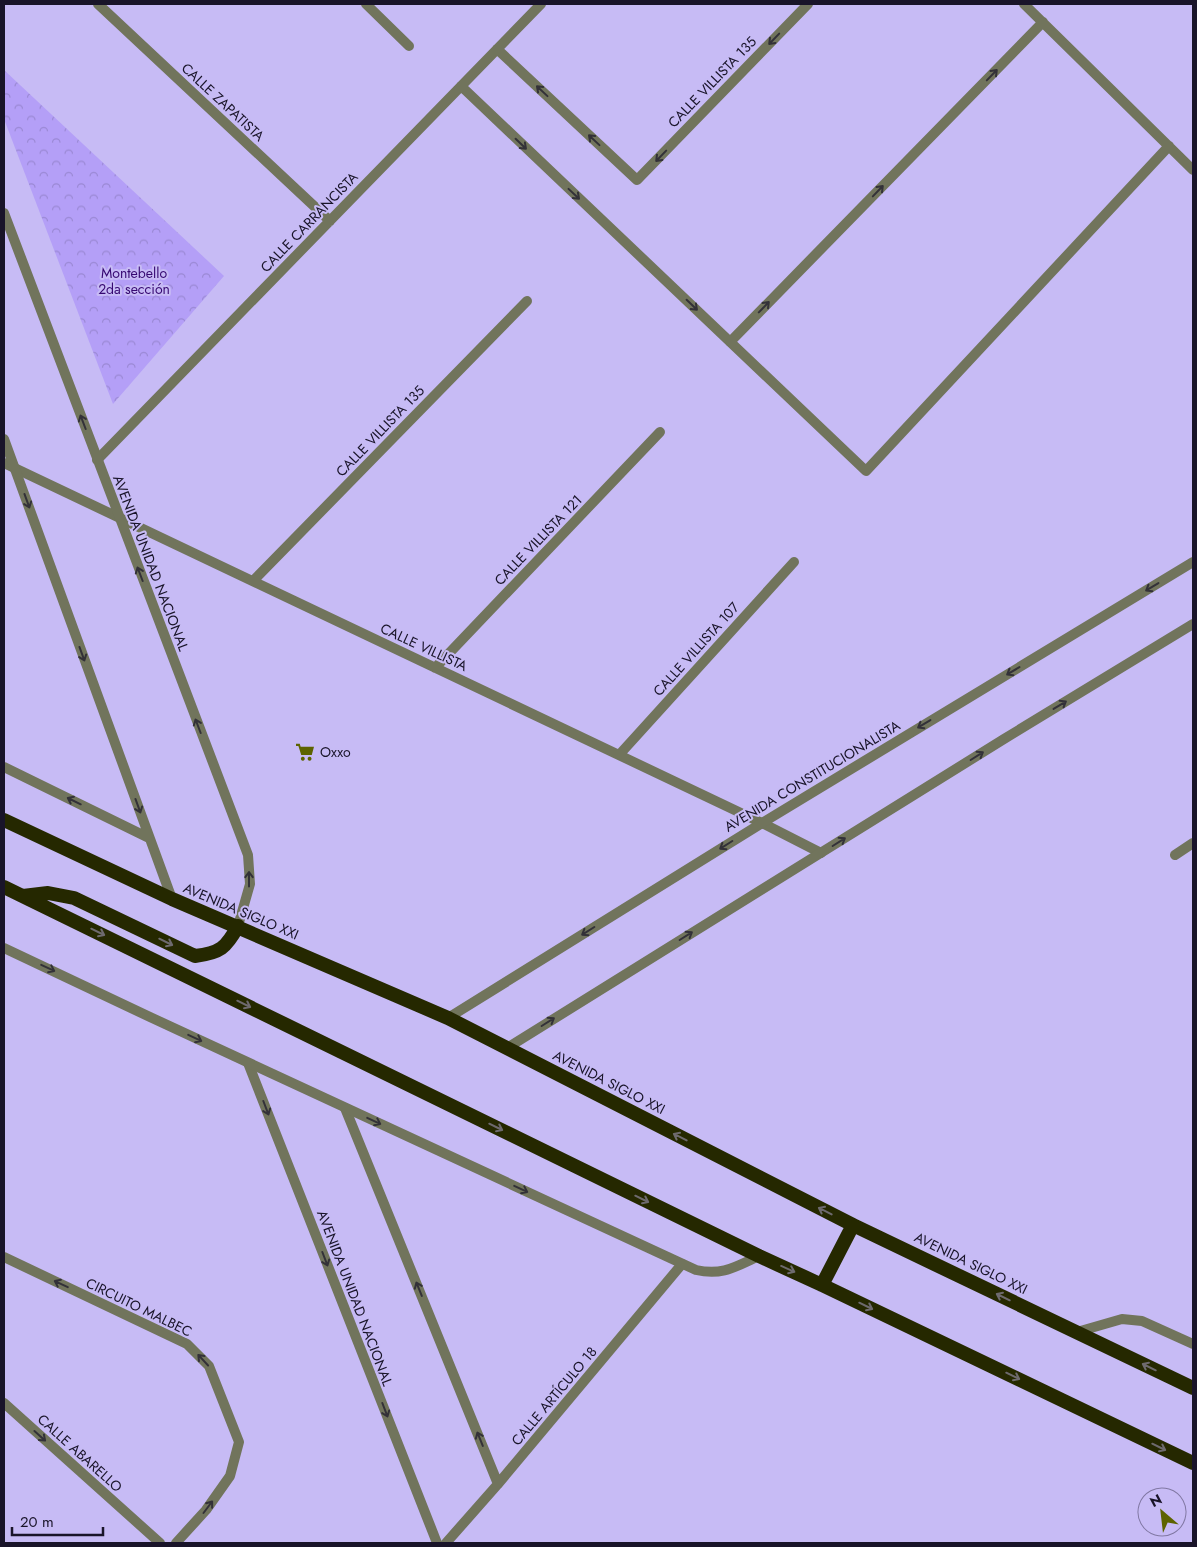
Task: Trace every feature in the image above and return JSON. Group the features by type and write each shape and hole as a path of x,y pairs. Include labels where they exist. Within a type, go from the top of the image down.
{"highway":[{"name":"AVENIDA SIGLO XXI","path":"4,820 172,899 448,1018 853,1225 1193,1388"},
{"path":"4,888 759,1256 1193,1463"},
{"path":"22,896 48,894 74,898 195,956 211,954 228,944 238,926"},
{"path":"822,1285 853,1225"}],"street":[{"name":"CALLE ZAPATISTA","path":"98,4 330,221"},
{"path":"366,4 409,46"},
{"name":"CALLE CARRANCISTA","path":"97,460 541,4"},
{"name":"CALLE VILLISTA 135","path":"497,49 637,180 808,4"},
{"path":"1024,4 1193,170"},
{"path":"730,342 1043,22"},
{"path":"461,86 866,471 1169,146"},
{"name":"AVENIDA UNIDAD NACIONAL","path":"4,213 118,518 248,855 250,884 238,926"},
{"name":"CALLE VILLISTA 135","path":"253,581 527,301"},
{"name":"CALLE VILLISTA 121","path":"435,668 660,432"},
{"path":"4,439 172,899"},
{"name":"CALLE VILLISTA","path":"4,463 762,823 821,853"},
{"name":"CALLE VILLISTA 107","path":"619,755 794,562"},
{"name":"AVENIDA CONSTITUCIONALISTA","path":"448,1018 762,823 1193,562"},
{"path":"507,1048 1004,739 1193,624"},
{"path":"4,767 149,838"},
{"path":"1175,855 1193,844"},
{"path":"4,948 696,1270 711,1274 731,1269 759,1256"},
{"name":"AVENIDA UNIDAD NACIONAL","path":"248,1063 437,1543"},
{"path":"345,1108 498,1484"},
{"name":"CIRCUITO MALBEC","path":"4,1257 187,1344 209,1366 239,1442 230,1476 206,1510 176,1543"},
{"name":"CALLE ARTÍCULO 18","path":"446,1543 498,1484 682,1264"},
{"path":"1077,1332 1122,1319 1142,1321 1193,1344"},
{"name":"CALLE ABARELLO","path":"4,1403 160,1543"}],"green space":[{"name":"Montebello 2da sección","path":"4,70 224,276 113,404 4,119"}],"place":[{"name":"Oxxo","path":"305,752"}]}
